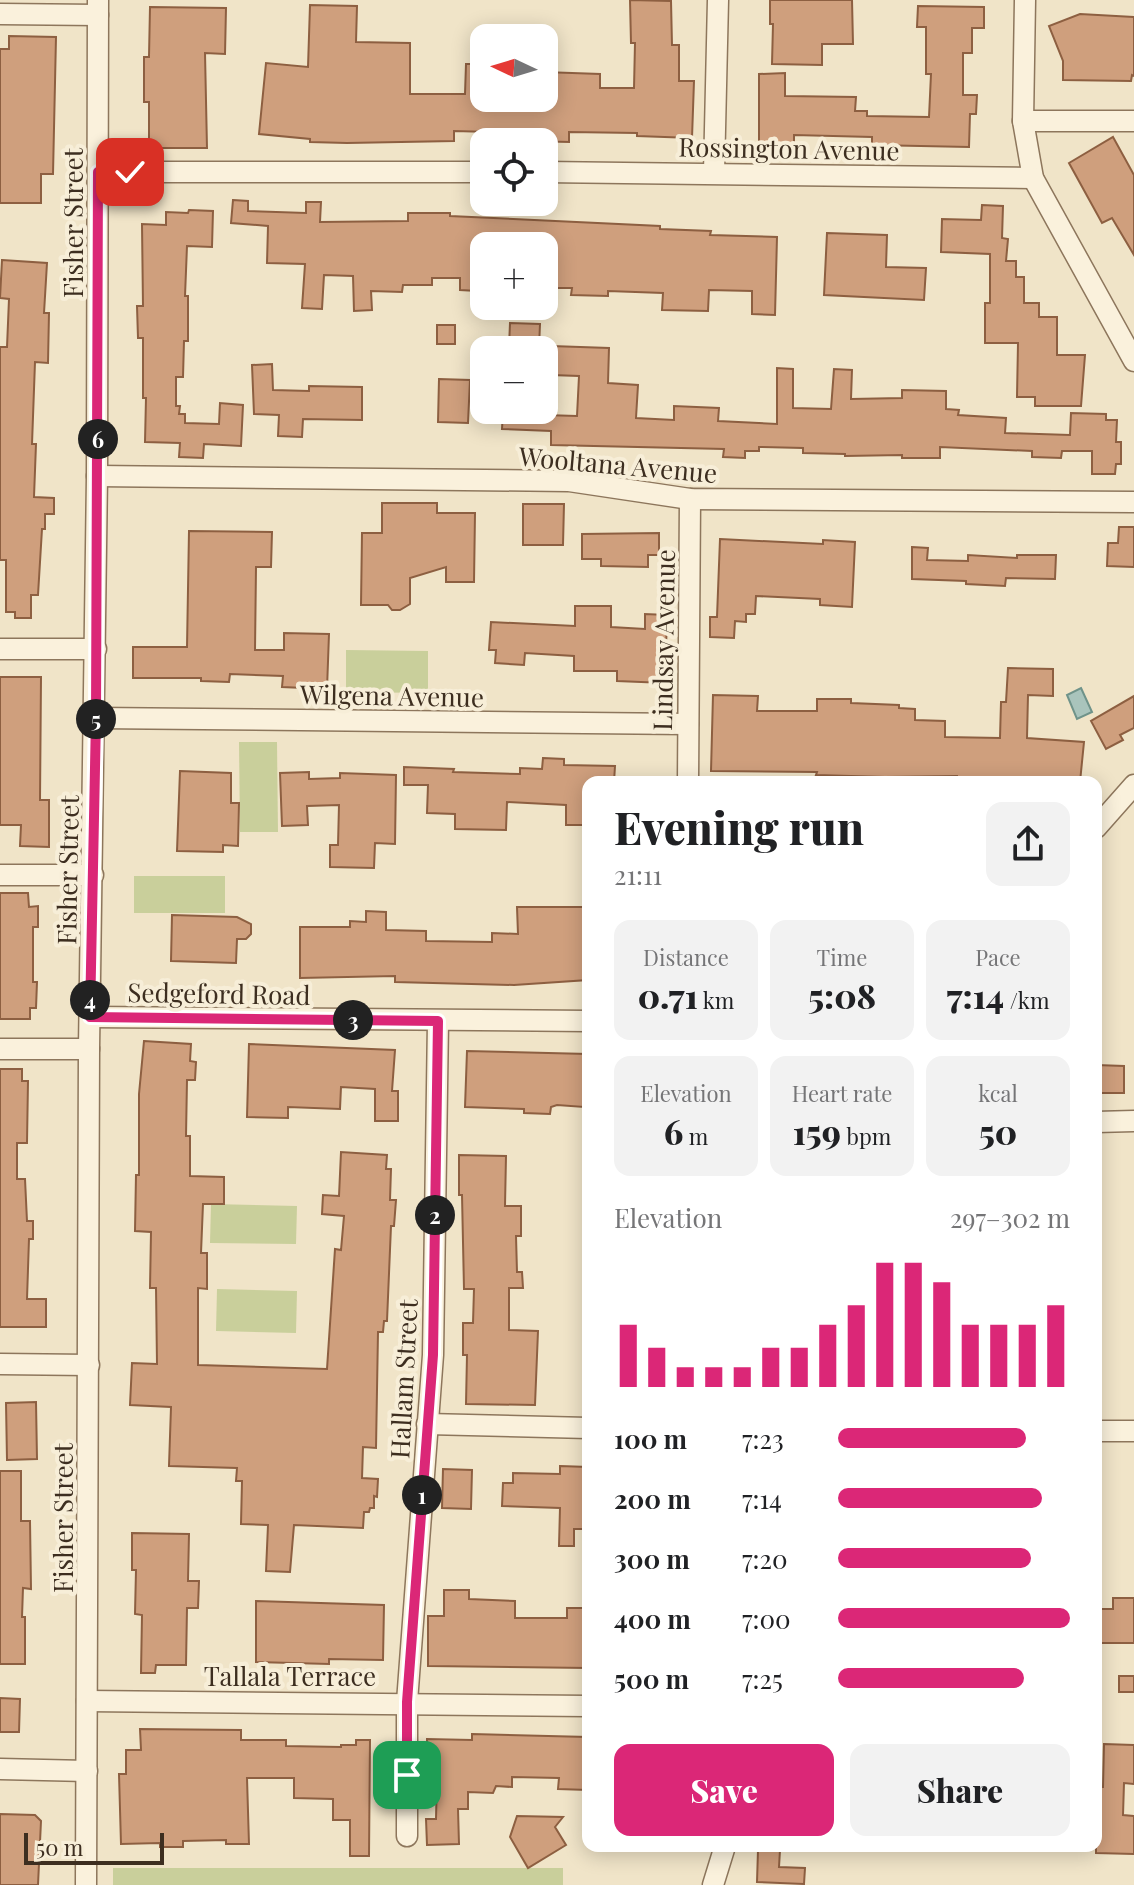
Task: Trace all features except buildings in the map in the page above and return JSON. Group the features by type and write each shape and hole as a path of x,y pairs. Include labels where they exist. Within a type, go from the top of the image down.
{"street":[{"path":"714,172 718,0"},
{"path":"1025,0 1023,121 1033,178 1134,361"},
{"path":"0,14 98,8"},
{"name":"Fisher Street","path":"86,1885 89,1049 96,718 98,8"},
{"path":"1023,121 1134,121"},
{"path":"98,172 470,172"},
{"name":"Rossington Avenue","path":"558,172 1033,178"},
{"name":"Wooltana Avenue","path":"97,476 569,481 690,499 1134,502"},
{"name":"Lindsay Avenue","path":"688,776 690,499"},
{"path":"0,649 96,649"},
{"name":"Wilgena Avenue","path":"96,718 688,724"},
{"path":"1102,821 1134,785"},
{"path":"0,875 93,875"},
{"name":"Sedgeford Road","path":"90,1017 582,1021"},
{"name":"Hallam Street","path":"407,1836 407,1702 433,1355 438,1021"},
{"path":"0,1049 89,1049"},
{"path":"1102,1122 1134,1121"},
{"path":"0,1364 89,1365"},
{"path":"427,1424 582,1428"},
{"path":"1102,1431 1134,1431"},
{"name":"Tallala Terrace","path":"87,1701 582,1706"},
{"path":"0,1769 87,1771"},
{"path":"713,1885 723,1852"}],"green space":[{"path":"346,650 428,651 428,693 346,692"},
{"path":"239,742 277,742 278,832 240,832"},
{"path":"134,876 225,876 225,913 134,913"},
{"path":"211,1204 297,1206 296,1244 210,1243"},
{"path":"217,1289 297,1291 296,1333 216,1331"},
{"path":"113,1868 563,1868 563,1885 113,1885"}],"water":[{"path":"1081,688 1092,712 1077,719 1067,695"}],"route":[{"path":"130,172 98,172 96,718 90,1017 438,1021 433,1355 407,1702 407,1775"}]}
